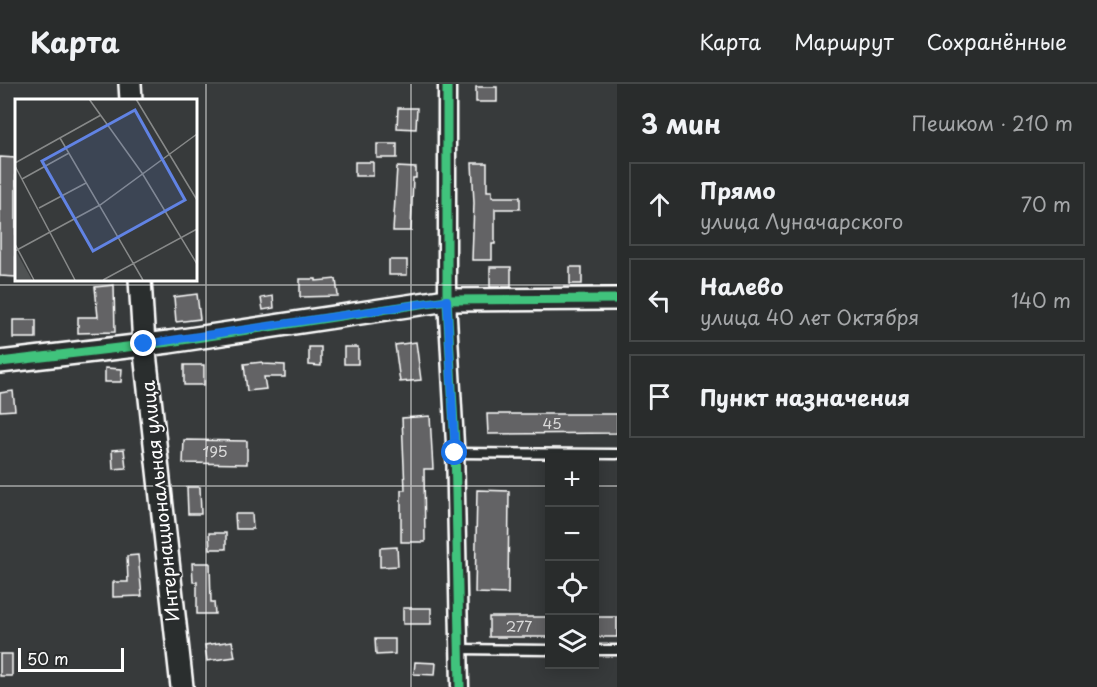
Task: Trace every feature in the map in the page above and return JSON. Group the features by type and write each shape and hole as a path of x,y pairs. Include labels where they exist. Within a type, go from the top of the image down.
{"street":[{"path":"130,84 131,99"},
{"path":"447,84 447,300 455,453 460,687"},
{"name":"Интернациональная улица","path":"140,280 144,344 182,687"},
{"path":"0,362 144,344 447,300 617,299"}],"lane":[{"path":"455,453 617,453"},
{"path":"458,649 545,650"},
{"path":"599,650 617,650"}],"building":[{"path":"476,87 497,87 497,102 476,102"},
{"path":"398,108 417,108 416,129 397,128"},
{"path":"377,144 397,144 397,158 377,158"},
{"path":"0,157 15,158 15,277 0,276"},
{"path":"355,162 373,162 373,176 355,176"},
{"path":"472,163 487,163 487,191 492,191 492,197 520,197 520,209 495,209 495,244 492,244 492,260 472,260 474,203"},
{"path":"397,167 416,168 416,178 413,178 411,231 393,231"},
{"path":"389,260 407,260 407,275 389,275"},
{"path":"490,267 511,267 511,287 490,287"},
{"path":"570,267 582,267 582,284 570,284"},
{"path":"300,279 316,279 316,281 336,279 338,296 300,297"},
{"path":"114,285 115,332 78,333 78,317 98,317 95,287"},
{"path":"197,294 200,319 176,322 174,297"},
{"path":"273,296 274,308 263,310 261,298"},
{"path":"13,320 36,320 36,338 13,338"},
{"path":"416,342 421,380 400,382 395,345"},
{"path":"309,347 321,347 321,366 309,365"},
{"path":"344,347 358,347 358,364 344,364"},
{"path":"262,362 263,364 285,365 285,377 264,377 266,389 247,391 244,364"},
{"path":"184,365 204,365 204,385 184,385"},
{"path":"105,368 122,369 121,382 105,382"},
{"path":"13,391 15,410 0,411 0,393"},
{"path":"487,414 617,414 617,433 488,434"},
{"path":"430,416 433,469 424,469 425,542 401,542 401,490 405,490 402,418"},
{"path":"184,440 247,441 247,464 183,463"},
{"path":"124,449 126,468 113,469 112,450"},
{"path":"187,487 200,487 201,514 188,514"},
{"path":"477,490 509,491 508,594 475,593"},
{"path":"235,514 252,514 253,529 236,529"},
{"path":"209,533 226,533 226,549 210,549"},
{"path":"397,547 398,566 380,567 380,548"},
{"path":"138,555 142,596 113,597 113,582 128,582 127,556"},
{"path":"192,563 210,563 211,602 214,602 215,614 197,614 197,582 193,582"},
{"path":"403,608 431,608 431,624 403,624"},
{"path":"489,617 545,617 545,637 489,637"},
{"path":"599,617 617,617 617,637 599,637"},
{"path":"375,639 395,639 395,654 376,655"},
{"path":"232,641 235,657 207,661 205,645"},
{"path":"0,654 12,654 12,676 0,676"},
{"path":"415,662 436,663 435,675 414,674"}],"cycle path":[{"path":"447,84 447,300 455,444 460,687"},
{"path":"0,362 169,342 447,300 617,299"}],"route":[{"path":"144,344 447,300 455,453"}]}
